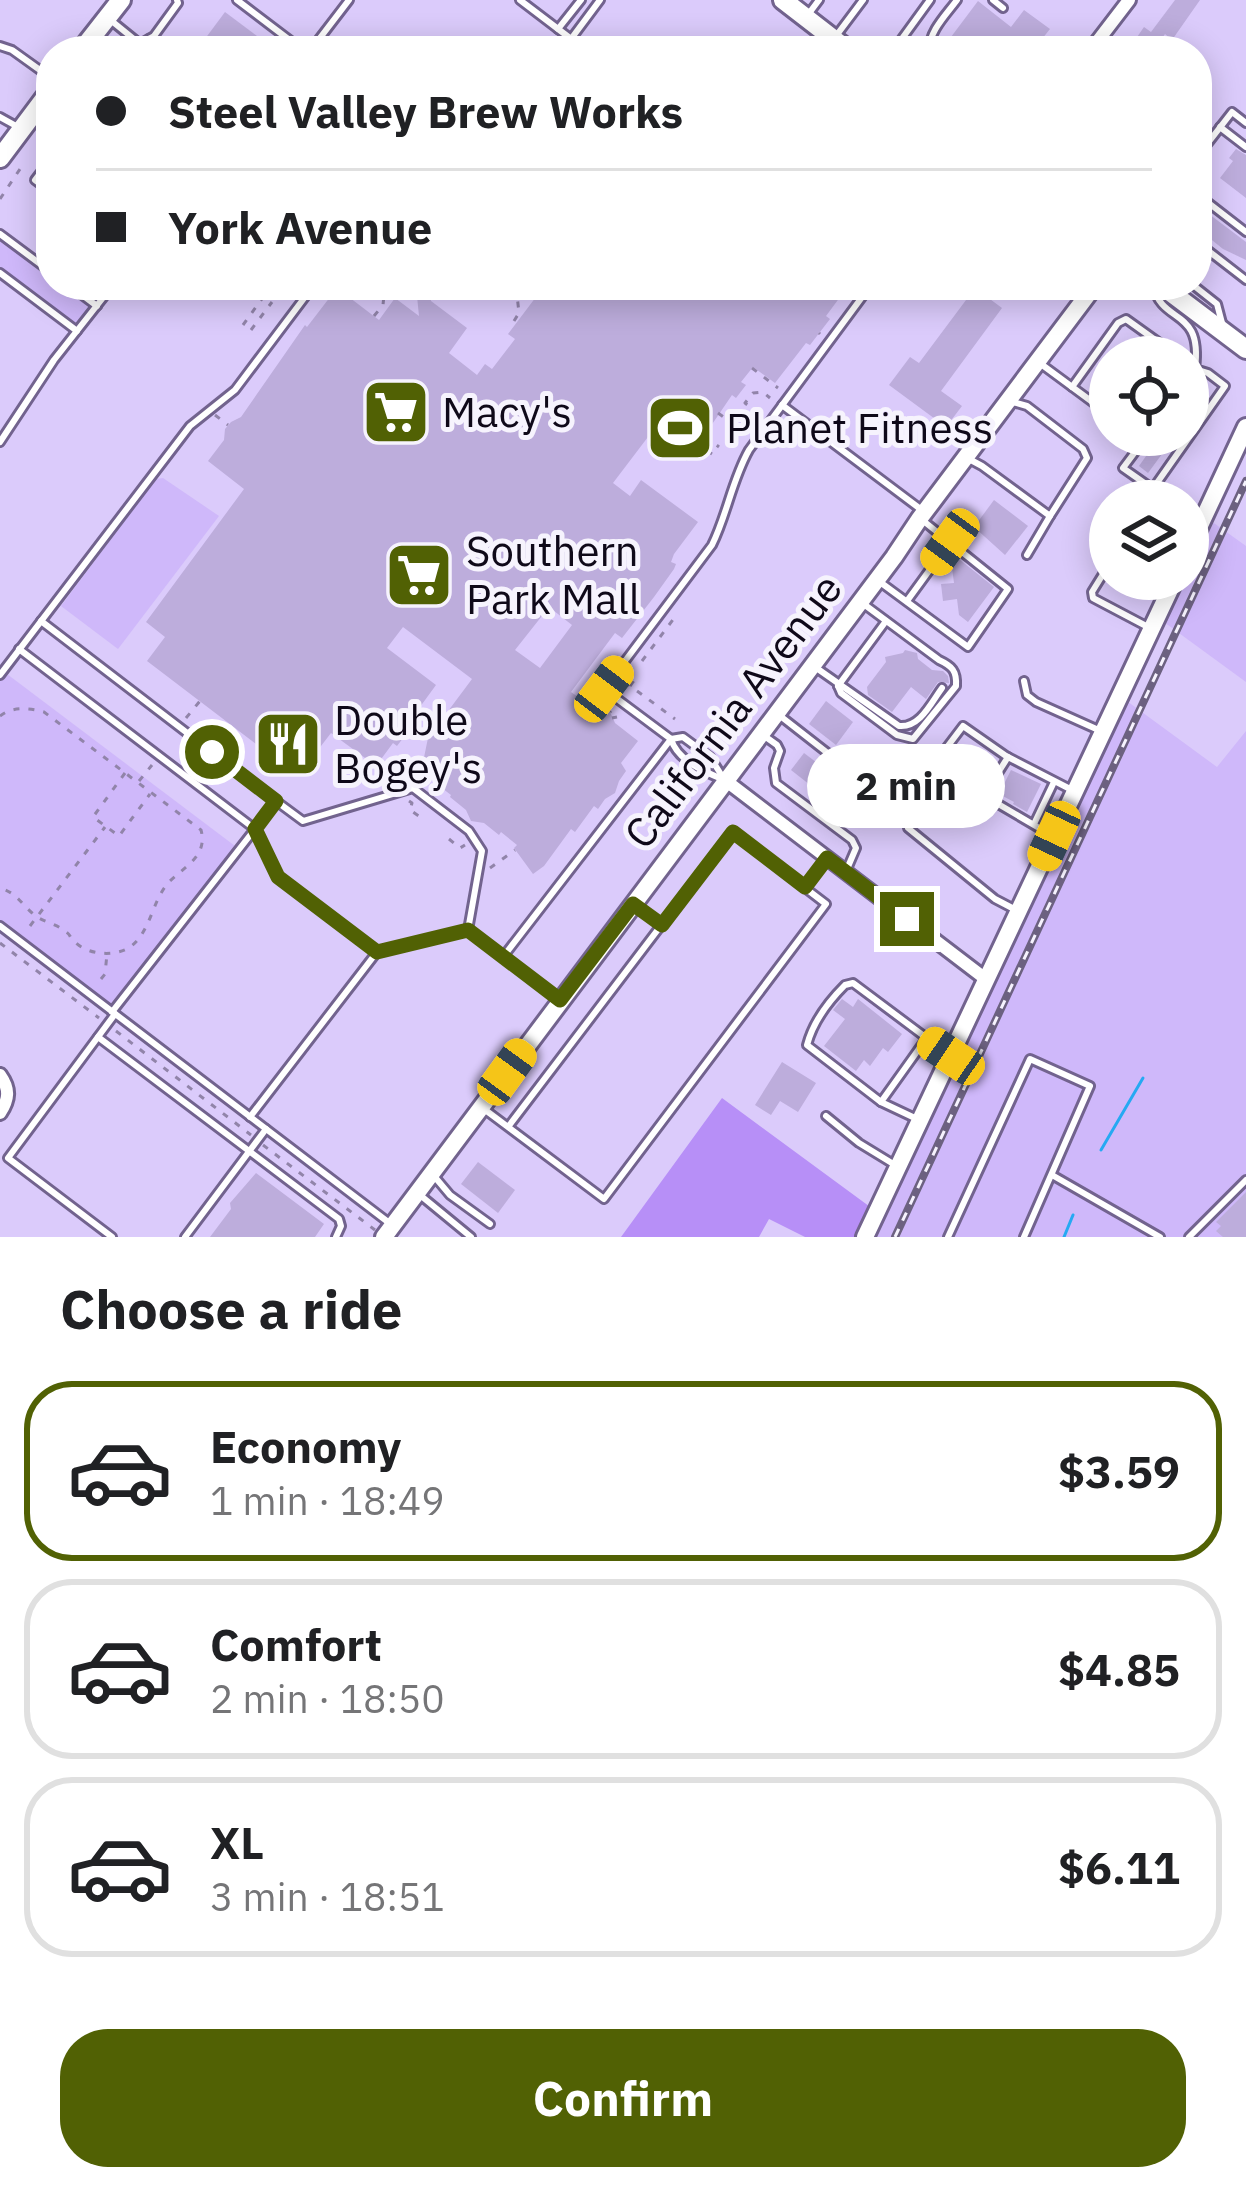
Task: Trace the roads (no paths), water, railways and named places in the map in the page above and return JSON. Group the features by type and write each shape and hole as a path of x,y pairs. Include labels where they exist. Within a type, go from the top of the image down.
{"main road":[{"path":"92,36 121,0"},
{"path":"783,0 830,36"},
{"path":"0,158 36,113"},
{"path":"1178,300 1246,350"}],"street":[{"path":"1101,36 1129,0"},
{"name":"California Avenue","path":"388,1231 1084,300"},
{"path":"1209,490 1246,427"},
{"path":"865,1237 1165,600"},
{"path":"725,780 987,980"},
{"path":"0,1113 8,1095 3,1079"}],"lane":[{"path":"149,36 177,0"},
{"path":"319,36 349,0"},
{"path":"520,0 567,36"},
{"path":"558,29 581,0"},
{"path":"573,36 600,0"},
{"path":"806,18 819,0"},
{"path":"846,36 863,0"},
{"path":"904,36 930,0"},
{"path":"932,36 957,0"},
{"path":"993,0 1003,8"},
{"path":"238,1 286,36"},
{"path":"107,17 130,36"},
{"path":"0,46 36,67"},
{"path":"1212,137 1232,112 1246,122"},
{"path":"0,117 22,129"},
{"path":"1220,127 1246,147"},
{"path":"1212,206 1246,232"},
{"path":"0,234 36,261"},
{"path":"1212,254 1246,280"},
{"path":"0,273 77,331"},
{"path":"89,300 97,306"},
{"path":"0,442 54,360 102,300"},
{"path":"0,675 190,426 235,389 303,300"},
{"path":"725,780 701,770 674,749 671,740 604,689 712,545 741,464 860,300"},
{"path":"1160,300 1195,336"},
{"path":"1212,300 1224,333"},
{"path":"1109,336 1126,319 1150,336"},
{"path":"1038,362 1089,400"},
{"path":"1072,387 1089,363"},
{"path":"1209,374 1225,386 1209,409"},
{"path":"1009,400 1037,413 1083,448 1087,458 1027,556"},
{"path":"782,405 1008,589 968,647 878,579"},
{"path":"1131,456 1124,468 1139,480"},
{"path":"965,458 1050,516"},
{"path":"907,601 950,542"},
{"path":"1098,600 1151,629"},
{"path":"812,665 897,735 913,739 956,686 952,666 939,665 861,602"},
{"path":"41,621 302,821 413,788 478,841 482,861 468,930"},
{"path":"838,686 886,621"},
{"path":"20,650 255,829 278,877 377,952"},
{"path":"1024,681 1027,695 1036,702 1103,732"},
{"path":"838,686 899,726 910,727 943,688"},
{"path":"776,713 857,776"},
{"path":"1054,836 984,795 938,759 964,726 1008,758 1076,791"},
{"path":"761,733 780,751 774,768 776,783 852,840 856,848 845,872"},
{"path":"503,957 671,740 683,737 710,757 725,780"},
{"path":"984,795 1008,758"},
{"path":"1034,824 1054,782"},
{"path":"112,1237 8,1158 276,801"},
{"path":"908,828 995,899 1019,912"},
{"path":"481,1107 604,1199 826,904 733,832 508,1127"},
{"path":"805,887 827,858"},
{"path":"633,904 662,925"},
{"path":"0,926 266,1129 388,1231"},
{"path":"468,930 560,1000"},
{"path":"250,1117 377,952 468,930"},
{"path":"920,1120 881,1102 807,1045 808,1038 832,999 853,983 951,1056"},
{"path":"98,1036 339,1219 336,1237"},
{"path":"881,1102 926,1040"},
{"path":"948,1237 1030,1059 1090,1086 1024,1237"},
{"path":"826,1116 898,1167"},
{"path":"184,1237 266,1129"},
{"path":"431,1174 450,1195 490,1224"},
{"path":"1052,1174 1160,1237"},
{"path":"1189,1237 1246,1180"},
{"path":"417,1193 471,1237"}],"waterway":[{"path":"1101,1150 1143,1078"},
{"path":"1064,1237 1073,1215"}],"railway":[{"path":"895,1237 1246,481"}],"place":[{"name":"Macy's","path":"396,412"},
{"name":"Planet Fitness","path":"680,428"},
{"name":"Southern Park Mall","path":"419,575"},
{"name":"Double Bogey's","path":"288,744"}]}
